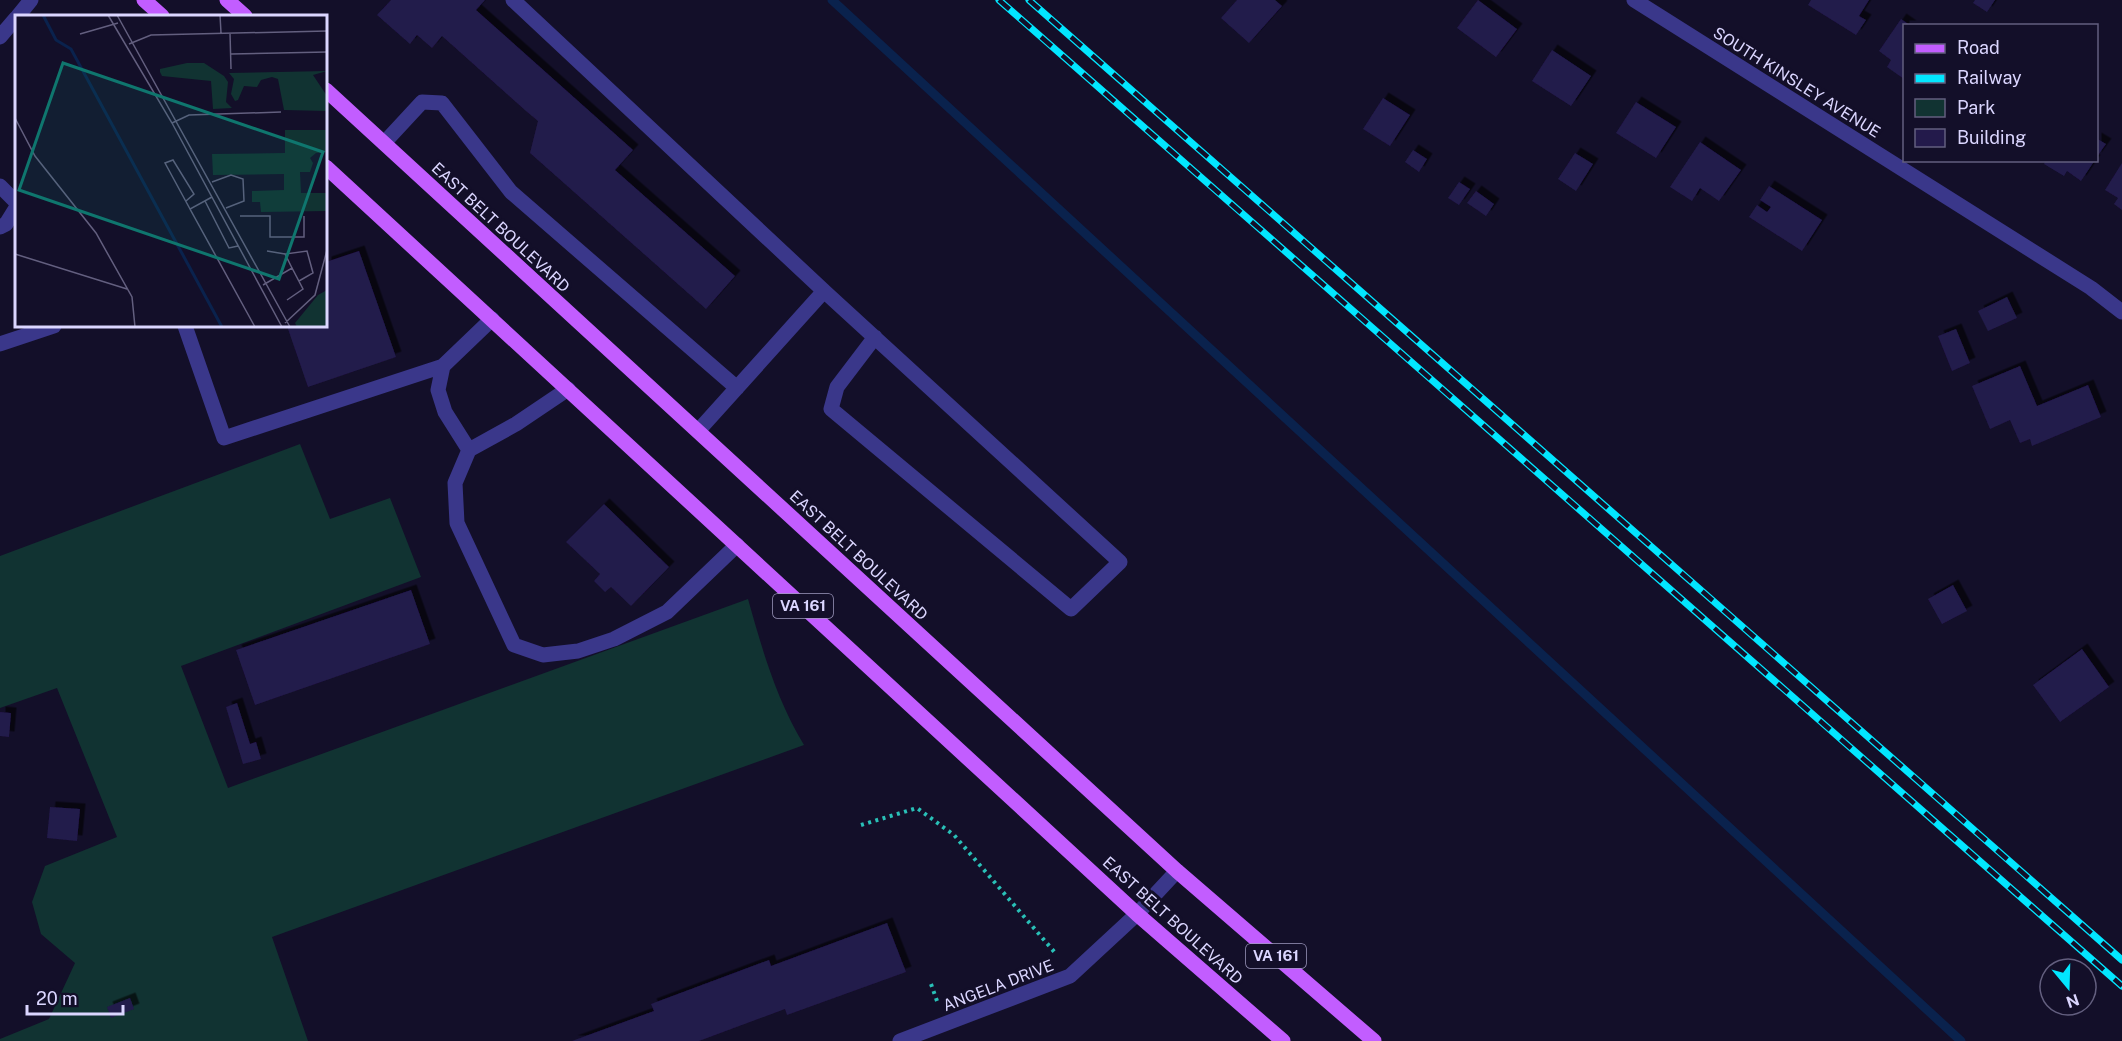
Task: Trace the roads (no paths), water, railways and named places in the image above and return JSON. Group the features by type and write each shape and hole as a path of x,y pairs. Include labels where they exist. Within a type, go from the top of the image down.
{"main road":[{"path":"144,0 161,15"},
{"path":"227,0 244,15"},
{"name":"EAST BELT BOULEVARD","path":"327,91 1177,871 1374,1041"},
{"name":"EAST BELT BOULEVARD","path":"327,167 1137,914 1283,1041"}],"street":[{"path":"19,15 31,0"},
{"path":"513,0 824,291 875,337 1120,562 1071,609 831,409 837,387 875,337"},
{"name":"SOUTH KINSLEY AVENUE","path":"1634,0 2091,288 2122,312"},
{"path":"0,37 15,19"},
{"path":"384,143 422,102 442,104 512,192 737,388"},
{"path":"0,186 15,201"},
{"path":"0,227 6,224 15,210"},
{"path":"698,431 824,291"},
{"path":"185,327 224,438 443,366 492,319"},
{"path":"0,344 51,327"},
{"path":"443,366 438,390 445,412 469,450"},
{"path":"568,388 516,424 469,450 455,483 457,523 514,645 543,655 578,651 614,639 667,612 737,545"},
{"name":"ANGELA DRIVE","path":"900,1041 1070,976 1137,914 1177,871"}],"waterway":[{"path":"832,0 1961,1041"}],"railway":[{"path":"999,0 2122,986"},
{"path":"1029,0 2122,960"}]}
